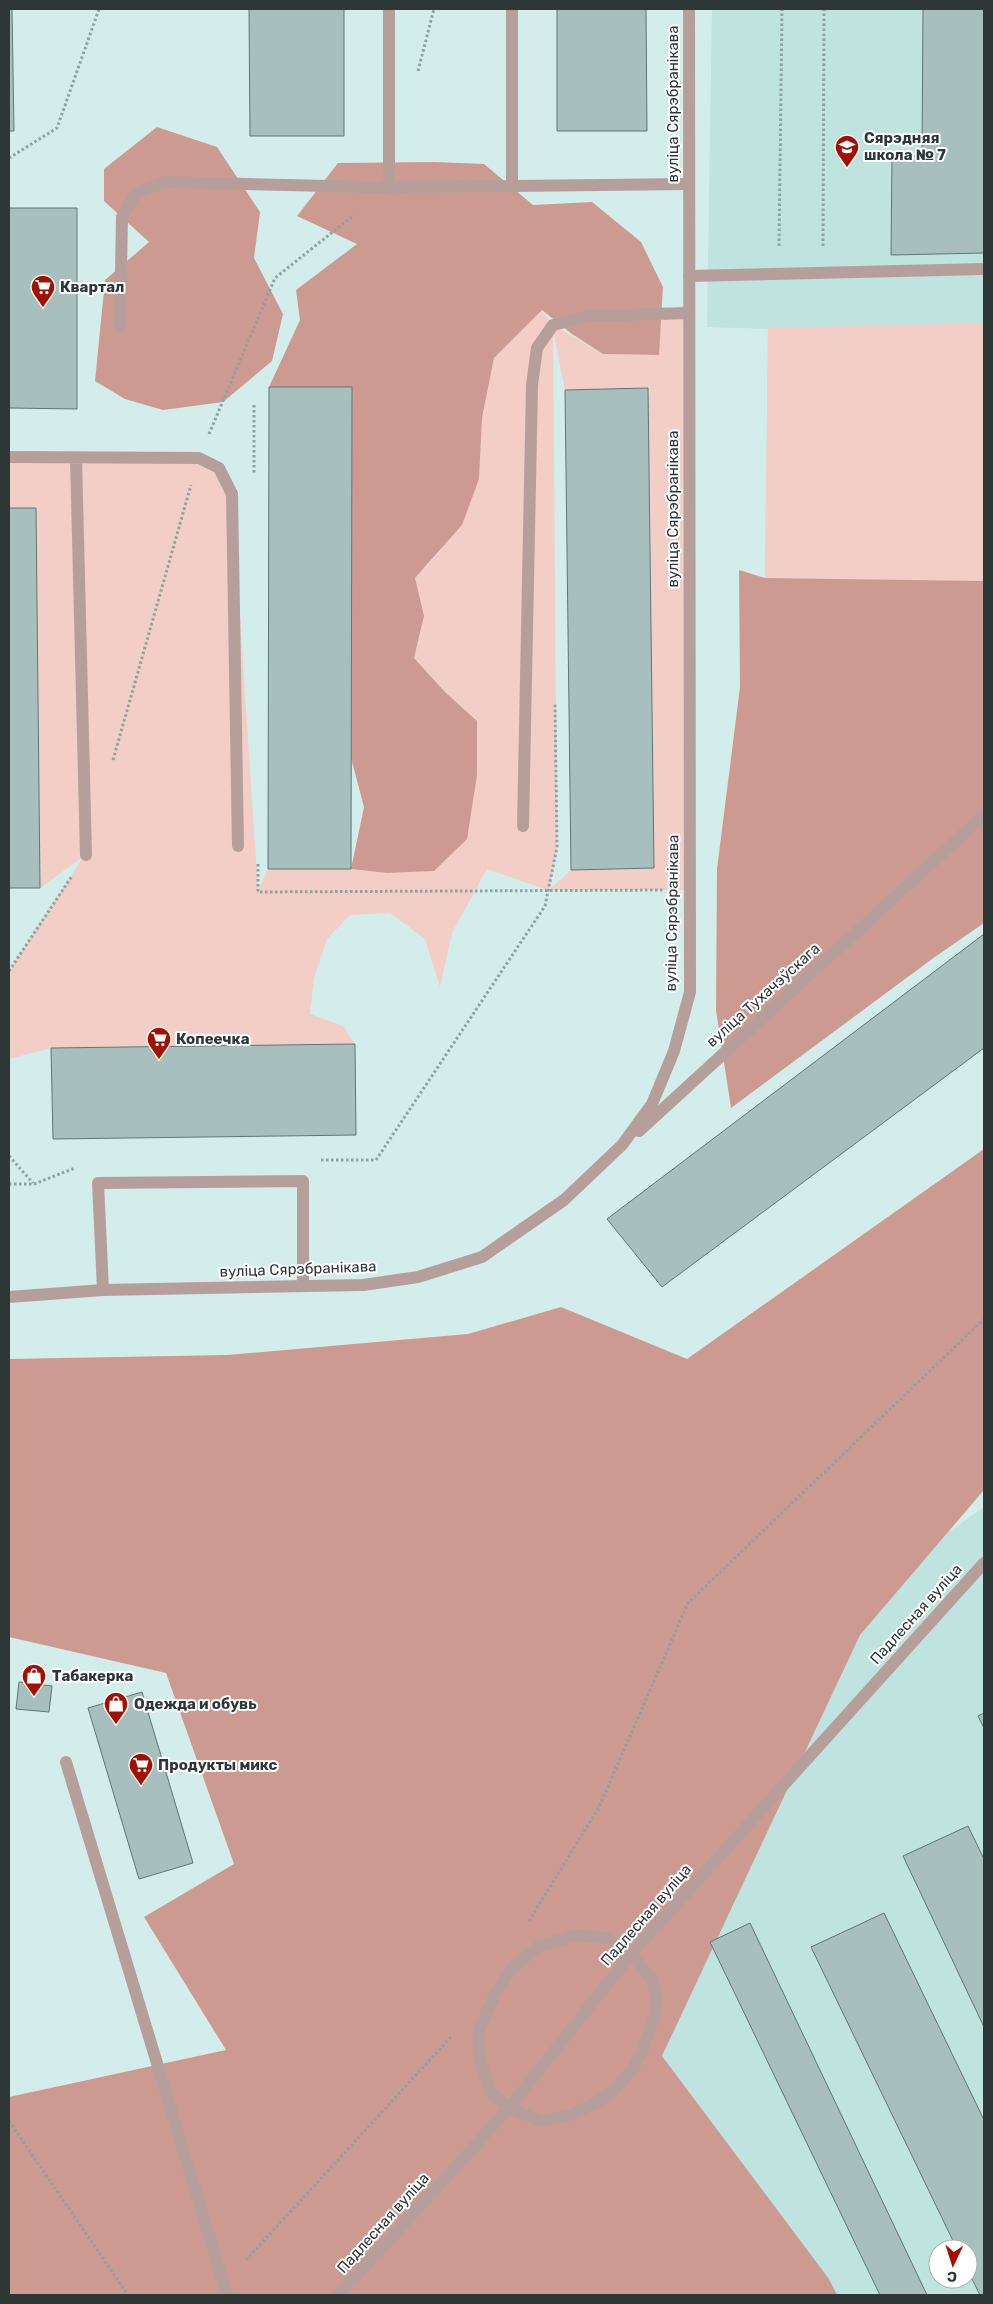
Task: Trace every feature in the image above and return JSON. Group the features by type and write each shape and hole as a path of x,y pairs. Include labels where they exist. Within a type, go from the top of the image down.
{"street":[{"path":"389,9 389,187"},
{"path":"512,9 512,186"},
{"name":"вуліца Сярэбранікава","path":"9,1297 103,1290 364,1285 418,1277 482,1257 564,1200 622,1145 652,1104 674,1051 690,992 689,9"},
{"path":"120,327 122,217 136,193 164,182 389,187 689,184"},
{"path":"689,276 984,269"},
{"path":"523,826 532,385 537,348 553,325 590,316 689,313"},
{"path":"9,457 199,458 219,468 232,494 238,846"},
{"path":"76,458 86,855"},
{"name":"вуліца Тухачэўскага","path":"564,1200 984,815"},
{"path":"103,1290 98,1183 303,1181 303,1286"},
{"name":"Падлесная вуліца","path":"339,2295 509,2108 631,1954 984,1563"},
{"path":"66,1762 225,2290"},
{"path":"576,1935 606,1938 623,1946 651,1978 656,1993 655,2014 642,2052 632,2070 614,2090 594,2104 570,2115 542,2121 509,2108 491,2093 478,2057 479,2030 496,1994 512,1968 538,1947 576,1935"}],"path":[{"path":"9,158 56,128 99,9"},
{"path":"417,74 434,9"},
{"path":"779,274 782,9"},
{"path":"823,274 824,9"},
{"path":"112,760 199,458 275,278 389,187"},
{"path":"254,405 254,485"},
{"path":"319,1160 376,1160 545,906 557,847 556,698"},
{"path":"9,971 86,855"},
{"path":"258,862 258,892 689,890"},
{"path":"9,1156 34,1184"},
{"path":"9,1184 34,1184 79,1167"},
{"path":"525,1928 599,1807 688,1604 984,1319"},
{"path":"225,2290 455,2030"},
{"path":"9,2121 128,2295"}],"shaded area":[{"name":"Сярэдняя школа № 7","path":"712,9 984,9 984,581 765,578 768,329 707,327"},
{"path":"157,127 217,147 260,212 254,258 283,314 272,361 223,402 163,410 125,399 95,381 105,280 149,242 104,201 104,169"},
{"path":"435,162 484,164 533,205 592,202 641,242 663,287 659,355 603,354 572,334 542,310 494,358 482,418 479,479 462,525 415,578 424,616 414,658 445,692 477,721 477,775 467,839 434,871 387,873 351,869 364,807 351,758 352,387 269,387 300,320 296,290 357,244 297,216 338,163"},
{"path":"689,304 689,890 549,890 548,890 487,869 452,933 440,987 425,939 390,913 350,915 327,939 314,978 310,1014 343,1026 355,1044 51,1048 9,1059 9,971 84,856 40,888 36,508 9,508 9,457 199,458 219,468 232,494 258,891 268,869 351,869 387,873 434,871 477,721 445,692 414,658 422,624 415,578 439,553 479,479 482,418 494,357 541,310 553,325 603,354 658,355 662,313","holes":["553,330 565,390 648,388 654,868 571,870 549,890 557,847"]},
{"path":"984,323 984,581 765,578 768,328"},
{"path":"739,570 765,578 984,581 984,923 932,959 731,1108 716,1010 717,869 740,687"},
{"path":"984,1149 984,1490 860,1635 662,2056 829,2279 837,2295 9,2295 9,2097 226,2050 144,1917 234,1864 166,1673 9,1637 9,1359 227,1355 468,1334 561,1307 687,1359"},
{"path":"984,1507 984,2295 794,2295 662,2057 710,1942 867,1589"}],"building":[{"path":"9,9 12,9 14,131 9,131"},
{"path":"249,9 344,9 344,136 250,136"},
{"path":"557,9 646,9 647,131 557,131"},
{"path":"923,9 984,9 984,253 891,255 892,156 922,156"},
{"name":"Квартал","path":"9,208 77,208 77,409 9,408"},
{"path":"269,387 352,387 351,869 268,869"},
{"path":"648,388 654,868 571,870 565,390"},
{"path":"9,508 36,508 40,888 9,888"},
{"path":"984,934 984,1048 662,1287 607,1219"},
{"path":"355,1044 356,1135 53,1139 51,1048"},
{"name":"Табакерка","path":"19,1682 52,1686 49,1712 16,1709"},
{"name":"Продукты микс","path":"142,1692 193,1863 139,1879 88,1708"},
{"path":"984,1713 984,1728 978,1716"},
{"path":"968,1826 984,1859 984,2027 903,1856"},
{"path":"884,1913 984,2120 984,2295 980,2295 977,2289 978,2239 952,2239 811,1947"},
{"path":"750,1923 927,2295 880,2295 710,1942"}],"place":[{"name":"Сярэдняя школа № 7","path":"847,168"},
{"name":"Квартал","path":"43,308"},
{"name":"Копеечка","path":"159,1060"},
{"name":"Табакерка","path":"34,1697"},
{"name":"Одежда и обувь","path":"116,1725"},
{"name":"Продукты микс","path":"141,1786"}]}
